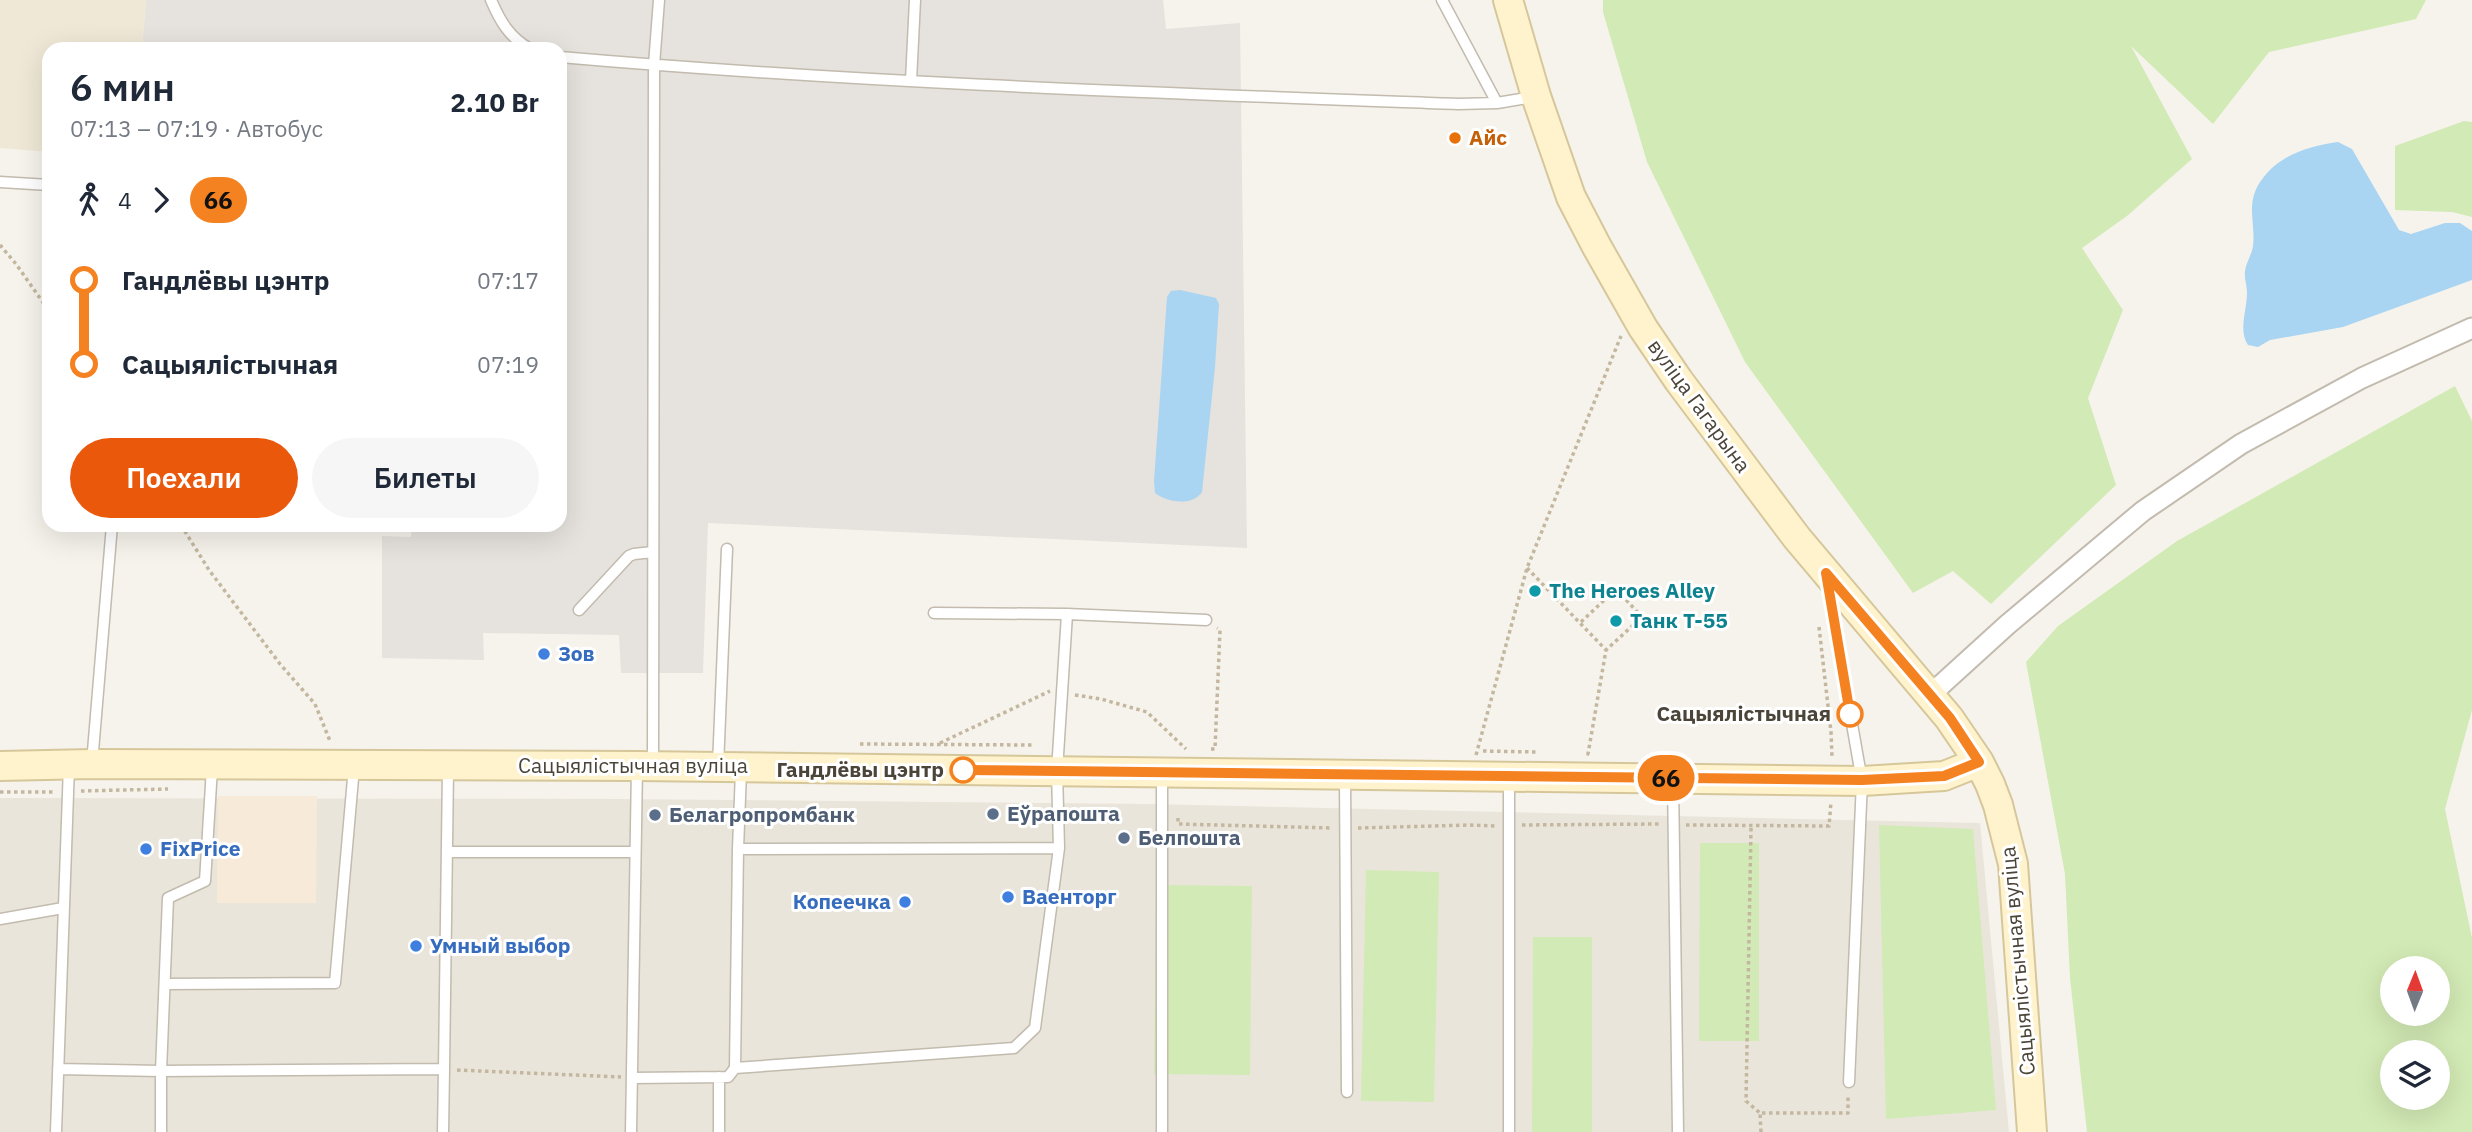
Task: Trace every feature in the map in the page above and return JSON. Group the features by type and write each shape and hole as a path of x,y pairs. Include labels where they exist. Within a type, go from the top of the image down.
{"main road":[{"name":"вуліца Гагарына","path":"1508,0 1536,96 1572,197 1643,328 1742,467 1826,573 1950,718 1979,762"},
{"name":"Сацыялістычная вуліца","path":"0,766 76,773 212,764 1057,771 1167,760 1345,774 1862,780 1944,776 1979,762 1998,805 2012,864 2032,1132"}],"street":[{"path":"1930,695 2007,625 2143,511 2230,451 2362,378 2472,328"}],"lane":[{"path":"491,0 501,23 517,42"},
{"path":"631,1132 635,852 645,766 653,552 654,65 659,0"},
{"path":"911,80 915,0"},
{"path":"1442,0 1497,103"},
{"path":"567,58 1098,91 1458,104 1497,103 1536,96"},
{"path":"0,182 42,185"},
{"path":"56,1132 67,858 76,773 111,532"},
{"path":"632,1078 728,1077 735,1069 738,849 729,767 727,549"},
{"path":"579,610 629,556 653,552"},
{"path":"1826,573 1862,780 1849,1082"},
{"path":"934,614 1068,614 1206,620"},
{"path":"735,1069 1014,1048 1035,1028 1059,848 1057,771 1068,614"},
{"path":"1162,1132 1167,760"},
{"path":"161,1132 168,898 205,881 212,764"},
{"path":"165,985 335,984 354,765"},
{"path":"443,1132 448,765"},
{"path":"1345,774 1347,1092"},
{"path":"1509,776 1509,1132"},
{"path":"1674,778 1678,1132"},
{"path":"738,849 1059,848"},
{"path":"447,852 635,852"},
{"path":"0,919 63,908"},
{"path":"58,1069 444,1069"},
{"path":"719,1077 719,1132"}],"path":[{"path":"0,245 42,301"},
{"path":"1474,775 1476,752 1527,568 1623,331"},
{"path":"185,532 209,570 280,664 315,705 331,744"},
{"path":"1581,622 1616,589 1642,617 1606,650"},
{"path":"1818,617 1832,732 1832,757"},
{"path":"1205,749 1215,749 1220,630 1206,620"},
{"path":"1167,760 1196,749"},
{"path":"0,792 76,773 172,789"},
{"path":"1178,814 1178,824 1345,828 1471,825"},
{"path":"1499,827 1500,816"},
{"path":"1751,827 1746,1101 1760,1113 1848,1113 1849,1082"},
{"path":"444,1069 632,1078"},
{"path":"1760,1113 1761,1132"}],"shaded area":[{"path":"0,0 146,0 143,42 42,42 42,151 0,148"},
{"path":"146,0 1163,0 1166,29 1240,23 1247,548 708,523 703,673 621,673 619,635 483,633 484,660 382,658 382,536 411,537 411,532 567,532 567,42 143,42"},
{"path":"218,796 317,796 316,903 217,903"},
{"path":"0,798 618,799 1149,804 1980,823 2009,1132 0,1132"}],"green space":[{"path":"1603,0 2426,0 2416,19 2269,52 2213,124 2131,46 2192,159 2127,216 2082,248 2123,310 2088,398 2116,485 1991,604 1953,571 1913,593 1745,362 1647,162 1603,12"},
{"path":"2464,121 2472,122 2472,217 2452,212 2395,210 2395,146"},
{"path":"2455,386 2472,421 2472,710 2445,809 2472,938 2472,1132 2087,1132 2070,978 2065,874 2026,662 2058,626 2177,541"},
{"path":"1879,825 1973,829 1996,1110 1886,1119"},
{"path":"1700,843 1759,843 1759,1041 1699,1041"},
{"path":"1366,870 1439,872 1434,1102 1361,1101"},
{"path":"1156,885 1252,886 1250,1075 1154,1074"},
{"path":"1533,937 1592,937 1592,1132 1532,1132"}],"water":[{"path":"2338,142 2352,149 2399,230 2411,234 2445,223 2460,223 2472,231 2472,280 2343,327 2270,340 2258,347 2248,345 2243,327 2247,293 2245,274 2253,246 2252,204 2257,187 2270,170 2287,157"},
{"path":"1180,290 1216,298 1219,304 1202,492 1193,499 1180,502 1155,493 1154,481 1167,297 1171,291"}],"bus line":[{"name":"66","path":"963,770 1862,780 1944,776 1979,762 1950,718 1826,573 1850,714"}],"place":[{"name":"Айс","path":"1455,138"},
{"name":"The Heroes Alley","path":"1535,591"},
{"name":"Танк Т-55","path":"1616,621"},
{"name":"Зов","path":"544,654"},
{"name":"Сацыялістычная","path":"1850,714"},
{"name":"Гандлёвы цэнтр","path":"963,770"},
{"name":"Еўрапошта","path":"993,814"},
{"name":"Белагропромбанк","path":"655,815"},
{"name":"Белпошта","path":"1124,838"},
{"name":"FixPrice","path":"146,849"},
{"name":"Ваенторг","path":"1008,897"},
{"name":"Копеечка","path":"905,902"},
{"name":"Умный выбор","path":"416,946"}]}
